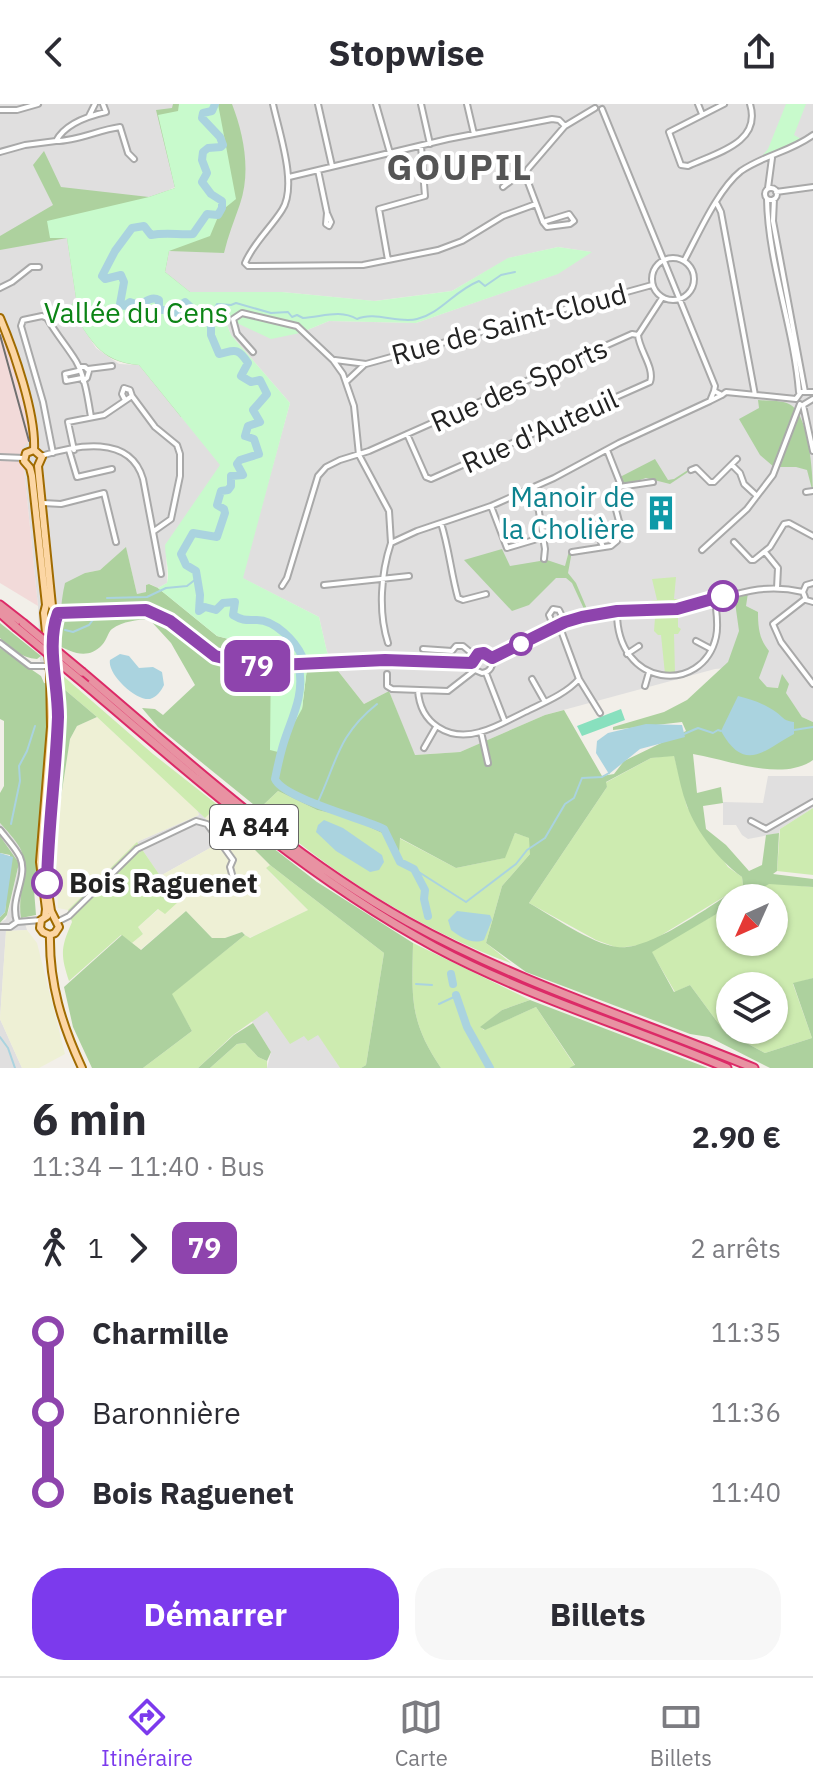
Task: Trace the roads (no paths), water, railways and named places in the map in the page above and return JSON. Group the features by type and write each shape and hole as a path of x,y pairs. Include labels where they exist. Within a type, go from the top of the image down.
{"highway":[{"name":"A 844","path":"0,605 86,685 271,840 339,889 449,954 506,981 727,1068"},
{"name":"A 844","path":"0,613 82,672 253,815 330,872 394,914 460,950 522,978 754,1068"}],"main road":[{"path":"0,318 21,377 34,450 41,456 34,467 49,607"},
{"path":"34,450 27,452 24,458 25,463 34,467"},
{"path":"34,467 43,503 49,607 44,612 58,697 47,876 50,907 57,931 50,935"},
{"path":"49,607 57,608 57,616 53,629 51,727 40,862 46,909 43,932 50,935"},
{"path":"46,618 50,620 57,616"},
{"path":"42,922 56,919"},
{"path":"50,935 49,959 54,990 82,1068"}],"street":[{"path":"0,110 17,110 38,104"},
{"path":"89,116 95,104"},
{"path":"56,141 60,132 89,116 106,112 103,104"},
{"path":"273,104 288,178 285,205 246,259 246,265 363,265 447,248 494,220 536,204"},
{"path":"318,104 332,166"},
{"path":"376,104 390,153"},
{"path":"421,104 430,144"},
{"path":"467,104 474,134"},
{"path":"698,104 702,114"},
{"path":"724,104 669,132 681,165 688,166 742,140 751,126 750,104"},
{"path":"526,174 565,126 593,108 604,106 605,116 715,388 710,401"},
{"path":"593,108 605,116"},
{"path":"288,178 552,119 559,120 565,126"},
{"path":"0,152 25,145 67,141 103,129 120,127 128,153 134,159"},
{"path":"684,261 725,189 741,172 813,135"},
{"path":"388,260 379,209 425,196 421,146"},
{"path":"772,158 765,194 770,199 788,293 813,451"},
{"path":"318,170 327,213"},
{"path":"503,187 521,173 526,174"},
{"path":"526,174 543,222 547,227 574,221 569,214 543,222"},
{"path":"806,392 780,294 770,199 776,192 813,187"},
{"path":"768,189 776,192"},
{"path":"717,204 755,395"},
{"path":"664,259 684,261 690,266 694,281 687,295 680,299 662,298 652,285 653,271 664,259"},
{"path":"0,288 31,267 39,267"},
{"name":"Rue de Saint-Cloud","path":"333,360 366,364 652,285"},
{"path":"780,294 788,293"},
{"name":"Rue des Sports","path":"282,586 318,476 326,467 632,334 638,335 662,298"},
{"path":"253,352 233,325 233,319 242,313 297,326 333,360 347,382 354,406 359,455 386,501 391,543 382,579 388,643"},
{"path":"53,453 43,402 20,323 42,316 47,318 79,369 91,417"},
{"name":"Rue d'Auteuil","path":"407,434 426,477 431,479 650,382 652,375 638,335"},
{"name":"Rue de Saint-Cloud","path":"347,382 366,364"},
{"path":"88,369 89,375 82,380 68,382 64,376 79,369 112,366"},
{"path":"715,388 722,387 724,394"},
{"path":"126,401 122,394 124,388 130,390 155,427 177,445 180,454 180,476 171,519 154,531"},
{"path":"796,399 806,392"},
{"path":"391,543 535,487 724,394 796,399 806,403"},
{"path":"112,469 77,477 68,422 104,415 132,396"},
{"path":"702,550 757,497 773,475 806,403"},
{"path":"41,456 113,447 129,455 141,470 161,574"},
{"path":"572,552 615,545 621,529 615,506 618,475 607,450"},
{"path":"0,457 24,458"},
{"path":"702,462 693,469 714,482 737,459"},
{"path":"732,465 757,497"},
{"path":"619,487 653,482"},
{"path":"535,487 544,537 544,559"},
{"path":"806,492 813,491"},
{"path":"43,503 61,504 104,493 116,542"},
{"path":"491,506 507,548 544,537"},
{"path":"592,519 603,547"},
{"path":"441,523 458,598 463,600 486,594"},
{"path":"734,542 751,560 765,552 784,524 789,523 813,536"},
{"path":"765,552 778,568 777,588"},
{"path":"324,585 409,576"},
{"path":"805,599 803,592 807,585 813,583"},
{"path":"491,658 565,622 617,611 677,609 756,589 803,592"},
{"path":"617,611 619,636 627,654 649,672 664,675 684,672 698,664 711,649 717,626 715,599"},
{"path":"805,599 813,602"},
{"path":"805,599 773,624 781,642 813,684"},
{"path":"565,622 559,610 553,609 549,615 579,679 600,713"},
{"path":"57,616 146,610 170,621 215,656 256,666 385,660 472,663"},
{"path":"696,641 711,649"},
{"path":"0,643 30,666 52,666"},
{"path":"423,649 452,651 456,646 463,646 475,656"},
{"path":"627,654 639,646"},
{"path":"475,670 472,663 475,656 484,653 491,658 492,667 486,673"},
{"path":"475,670 486,673"},
{"path":"387,674 389,688 452,690 475,670"},
{"path":"645,686 649,672"},
{"path":"486,673 505,722"},
{"path":"532,679 545,702"},
{"path":"418,690 423,711 436,727 457,734 481,732 505,722 545,702 579,679"},
{"path":"424,748 436,727"},
{"path":"481,732 488,763"},
{"path":"751,821 766,829 813,802"},
{"path":"56,919 69,916 142,846 196,821 207,824 233,860 230,867 233,878"},
{"path":"0,830 22,861 14,903 17,922"},
{"path":"0,927 10,927 17,922 42,922"}],"water":[{"path":"120,654 129,656 139,668 153,667 162,672 164,685 157,695 150,699 137,696 118,679 110,660"},
{"path":"738,696 763,704 794,722 794,734 755,755 738,752 721,731"},
{"path":"646,724 682,725 685,737 640,749 609,774 596,753 597,741 608,733"},
{"path":"324,820 343,828 382,855 384,862 379,870 370,872 336,851 316,832"},
{"path":"0,853 13,857 5,912 0,917"},
{"path":"457,911 490,915 492,920 484,940 471,941 451,930 448,920"}],"waterway":[{"path":"215,104 212,111 203,113 202,118 220,137 223,145 203,152 202,160 207,173 202,182 211,194 222,201 218,215 207,214 193,234 151,235 144,226 132,228 102,276 105,279 121,275 124,282 120,304 124,306 130,302 140,305 156,299 159,300 159,310 168,310 183,317 182,304 185,302 196,312 211,318 211,335 219,354 238,352 248,363 241,376 251,382 260,380 267,394 253,410 260,422 248,426 245,436 254,439 259,454 240,460 237,464 243,475 231,476 231,486 221,491 217,505 225,513 217,537 193,533 181,554 186,565 196,571 199,611 205,607 216,610 223,603 235,602 233,615 277,627 295,644 302,656"},
{"path":"203,314 217,304 236,303 271,313 288,312 292,317 337,314 357,319 371,316 410,320 426,316 479,281 485,286 501,275 515,272"},
{"path":"107,598 147,597 166,588 187,586 196,579"},
{"path":"65,630 73,632 89,625 95,617"},
{"path":"299,668 299,694 275,779 281,786 307,800 384,829 400,862 414,869 425,890 428,916"},
{"path":"317,804 346,739 377,704"},
{"path":"11,824 20,781 19,766 35,726"},
{"path":"794,730 813,727"},
{"path":"684,734 698,728 713,733 721,731"},
{"path":"414,869 466,902 545,838 565,804 574,798 582,778 602,777 609,773"},
{"path":"451,974 453,984"},
{"path":"416,984 432,985"},
{"path":"456,995 467,1027 490,1068"},
{"path":"439,1004 456,996"},
{"path":"0,1037 8,1048 15,1068"}],"tram line":[{"path":"0,335 29,441"}],"place":[{"name":"Manoir de la Cholière","path":"661,513"},
{"name":"Bois Raguenet","path":"47,883"}],"district":[{"name":"GOUPIL","path":"460,167"}],"park label":[{"name":"Vallée du Cens","path":"136,313"}]}
